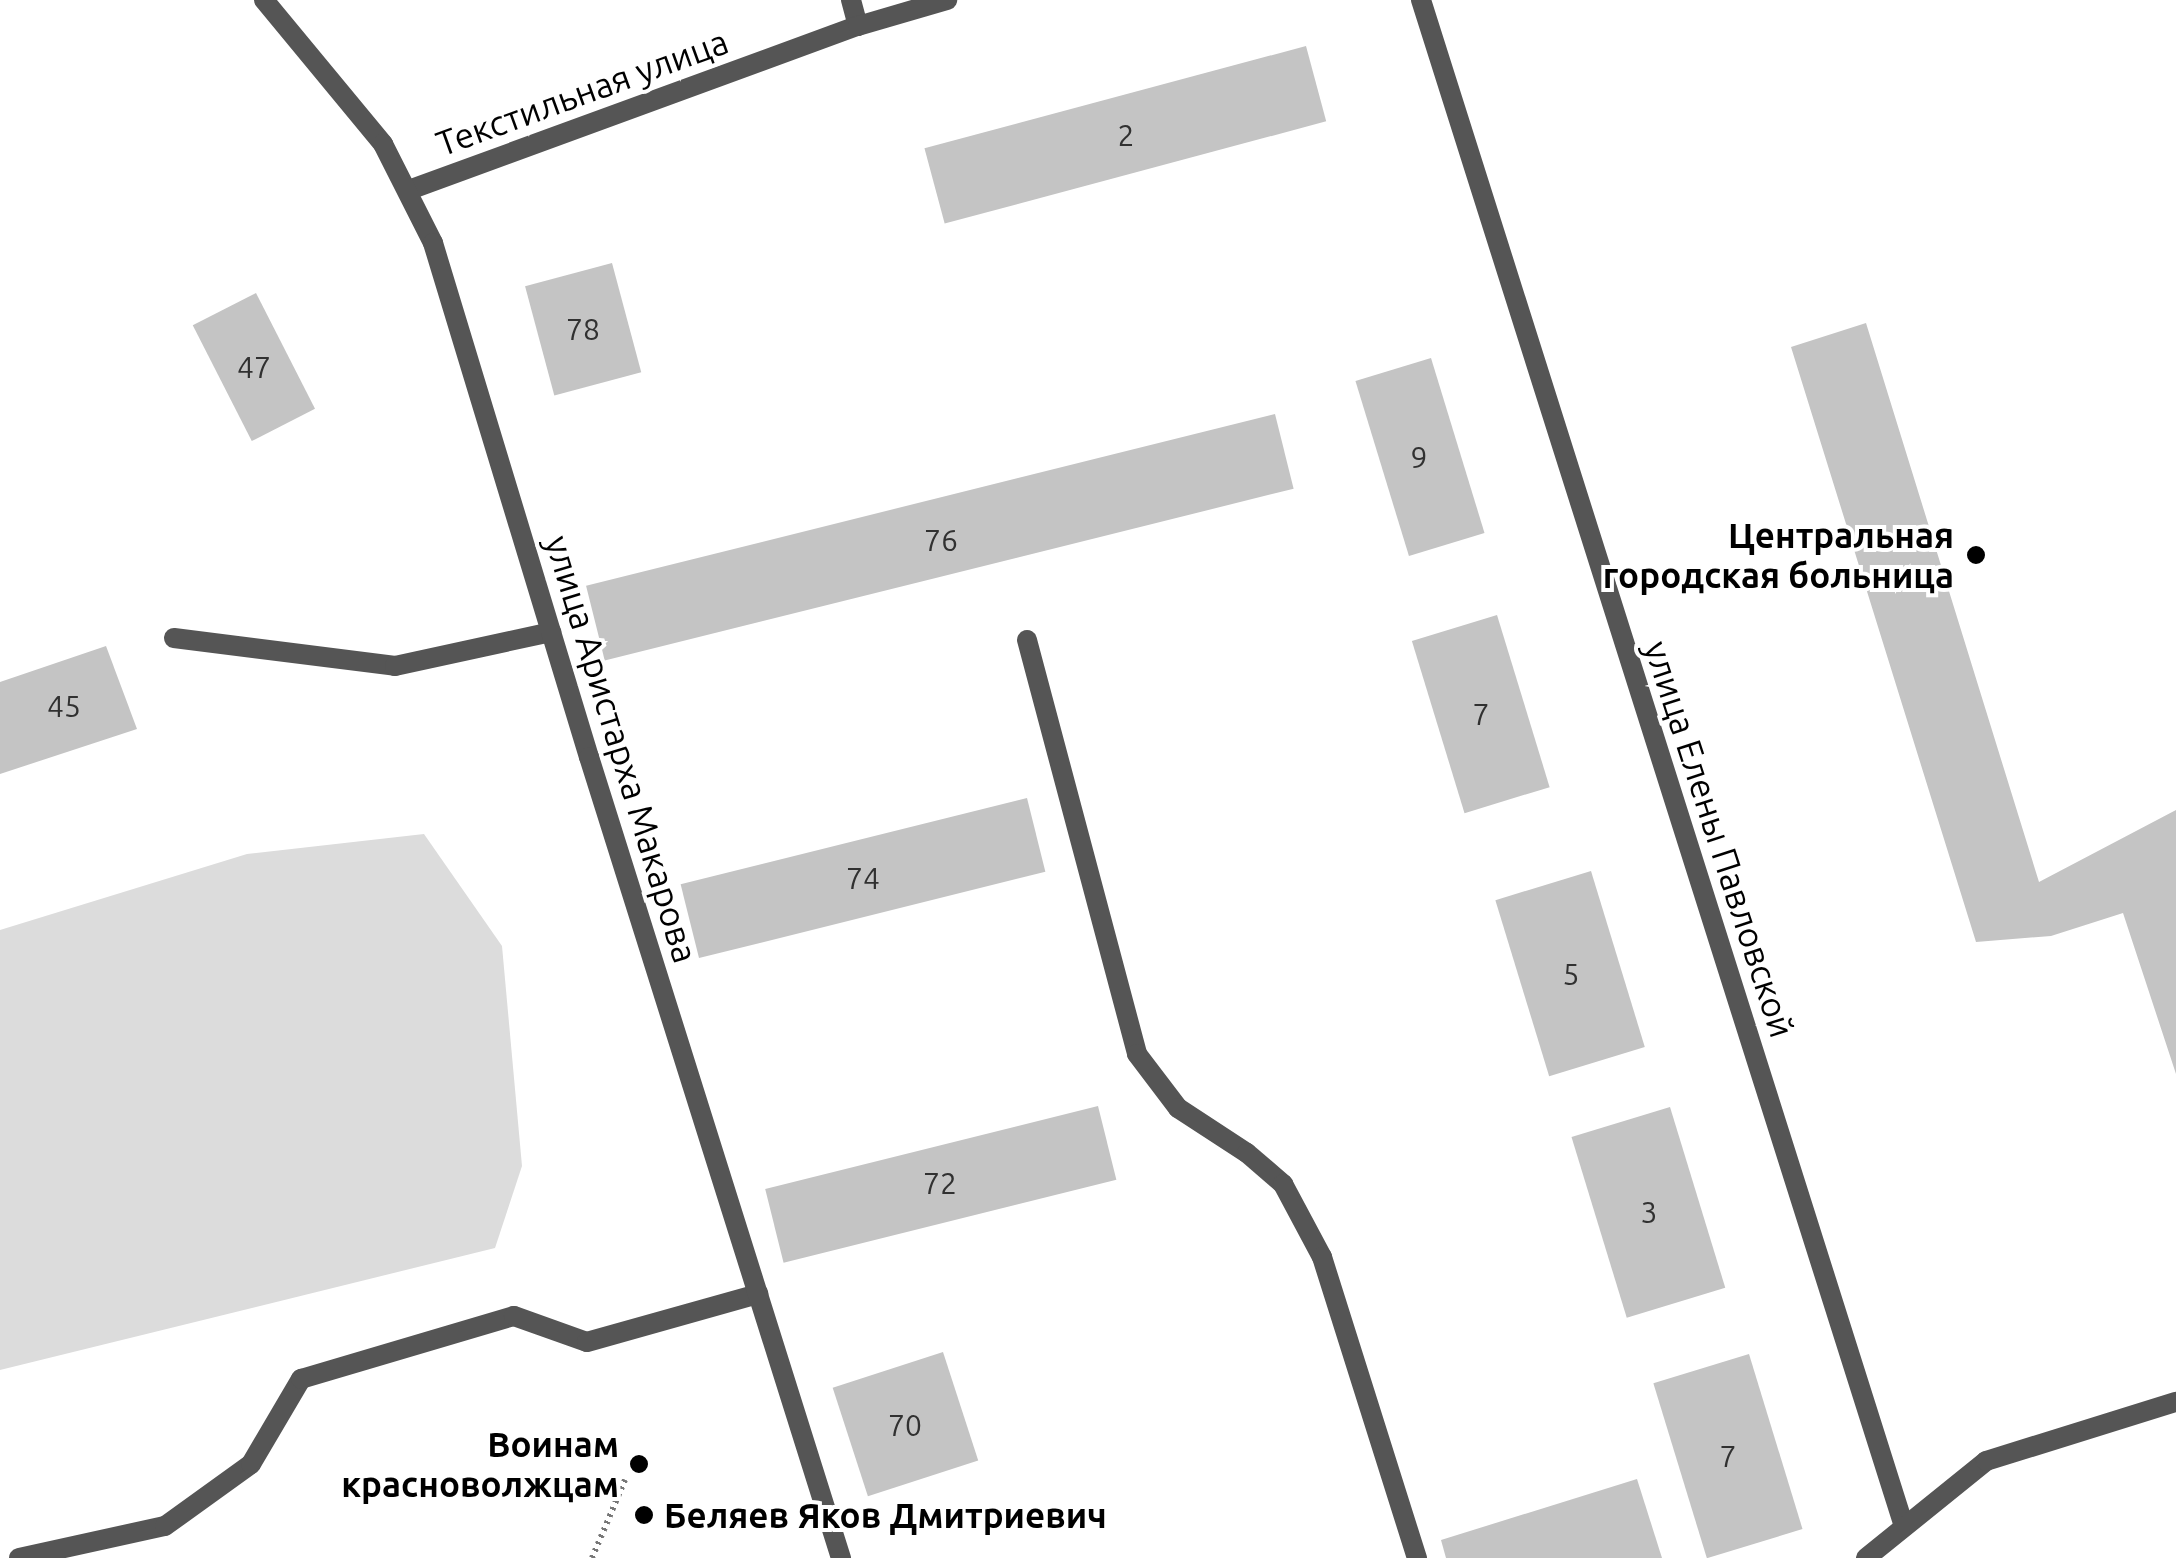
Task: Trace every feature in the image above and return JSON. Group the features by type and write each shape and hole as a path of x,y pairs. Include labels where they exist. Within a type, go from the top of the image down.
{"street":[{"name":"улица Аристарха Макарова","path":"264,0 360,112 410,190 446,280 551,632 841,1558"},
{"path":"851,0 858,26"},
{"name":"Текстильная улица","path":"410,190 858,26 947,0"},
{"name":"улица Елены Павловской","path":"1420,0 1904,1526"},
{"path":"174,638 395,666 551,632"},
{"path":"1026,640 1137,1054 1178,1108 1247,1153 1283,1184 1322,1257 1417,1558"},
{"path":"19,1558 165,1526 251,1464 301,1378 514,1316 587,1342 758,1294"},
{"path":"1866,1558 1986,1460 2176,1402"}],"path":[{"path":"592,1558 626,1480"}],"shaded area":[{"path":"424,834 502,946 522,1166 495,1248 0,1370 0,930 247,854"}],"building":[{"path":"1306,46 1326,121 945,224 924,148"},
{"path":"612,263 641,372 554,395 525,286"},
{"path":"256,293 315,409 252,441 193,325"},
{"path":"1866,323 2039,882 2176,810 2176,1074 2123,913 2051,936 1976,942 1791,347"},
{"path":"1431,358 1485,533 1409,556 1355,381"},
{"path":"1275,414 1294,489 605,660 586,586"},
{"path":"1497,615 1550,787 1465,813 1412,641"},
{"path":"106,646 137,729 0,774 0,682"},
{"path":"1027,798 1045,872 699,958 681,884"},
{"path":"1591,871 1645,1047 1549,1076 1495,900"},
{"path":"1098,1106 1116,1180 784,1263 765,1189"},
{"path":"1670,1107 1725,1288 1627,1318 1572,1137"},
{"path":"943,1352 978,1460 868,1496 833,1388"},
{"path":"1749,1354 1803,1529 1707,1558 1653,1383"},
{"path":"1637,1479 1662,1558 1446,1558 1441,1540"}],"place":[{"name":"Центральная городская больница","path":"1976,555"},
{"name":"Воинам красноволжцам","path":"639,1464"},
{"name":"Беляев Яков Дмитриевич","path":"644,1515"}]}
